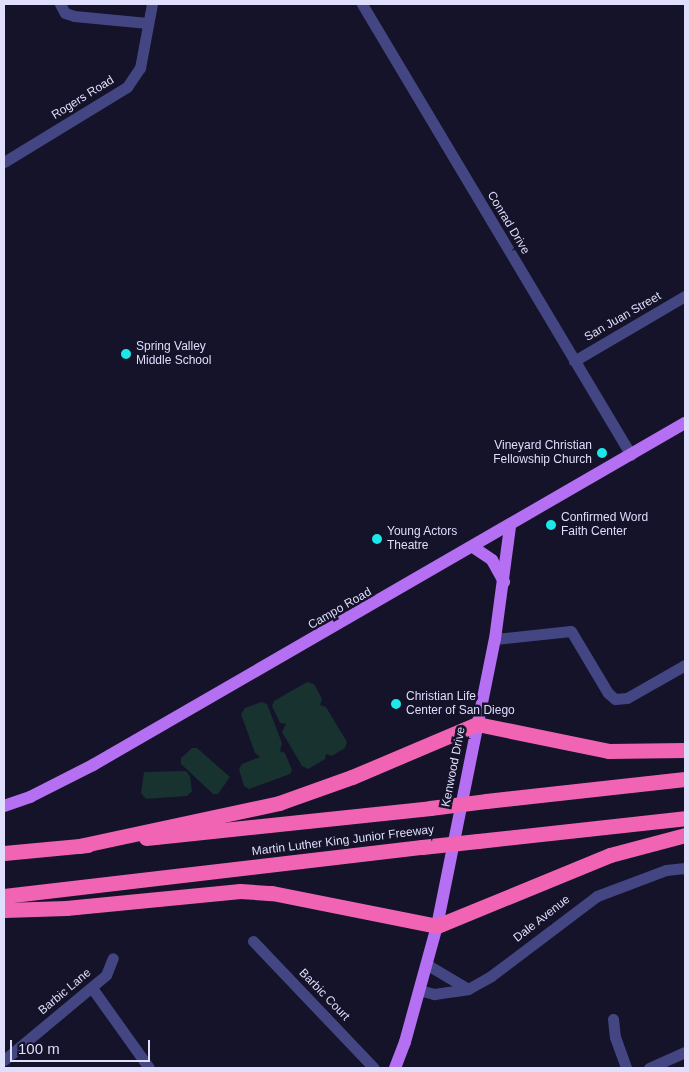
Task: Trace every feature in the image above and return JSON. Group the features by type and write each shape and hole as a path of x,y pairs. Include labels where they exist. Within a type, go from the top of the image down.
{"highway":[{"path":"79,846 279,803 352,777 477,724 608,751 685,750"},
{"name":"Martin Luther King Junior Freeway","path":"4,854 685,779"},
{"name":"Martin Luther King Junior Freeway","path":"4,896 685,818"},
{"path":"4,910 66,908 240,891 272,893 437,926 610,855 685,834"}],"main road":[{"name":"Campo Road","path":"4,806 75,776 685,424"},
{"name":"Kenwood Drive","path":"394,1068 406,1042 437,926 496,638 510,526"},
{"path":"474,547 492,560 504,582"}],"street":[{"path":"60,4 65,13 74,16 148,23"},
{"name":"Rogers Road","path":"4,162 127,87 140,68 152,4"},
{"name":"Conrad Drive","path":"362,4 631,455"},
{"name":"San Juan Street","path":"574,361 685,296"},
{"path":"496,638 572,631 608,693 615,699 627,698 685,665"},
{"name":"Dale Avenue","path":"419,990 434,994 468,989 492,976 597,896 666,870 685,868"},
{"name":"Barbic Court","path":"253,942 374,1068"},
{"name":"Barbic Lane","path":"4,1060 106,975 113,958"},
{"path":"426,964 468,989"},
{"path":"92,988 149,1068"},
{"path":"613,1019 615,1037 626,1068"},
{"path":"649,1068 685,1052"}],"green space":[{"path":"307,682 314,684 322,699 320,705 326,707 347,742 345,748 332,756 326,754 325,759 308,769 302,766 282,732 286,724 280,723 272,706 274,701"},
{"path":"261,702 267,704 282,743 280,751 285,753 292,770 290,774 249,789 244,786 239,769 242,764 260,757 255,753 241,714 245,708"},
{"path":"192,748 197,748 230,777 218,794 213,794 181,764 181,758"},
{"path":"186,771 190,776 192,791 187,796 146,799 141,793 144,772"}],"place":[{"name":"Spring Valley Middle School","path":"126,354"},
{"name":"Vineyard Christian Fellowship Church","path":"602,453"},
{"name":"Confirmed Word Faith Center","path":"551,525"},
{"name":"Young Actors Theatre","path":"377,539"},
{"name":"Christian Life Center of San Diego","path":"396,704"}]}
